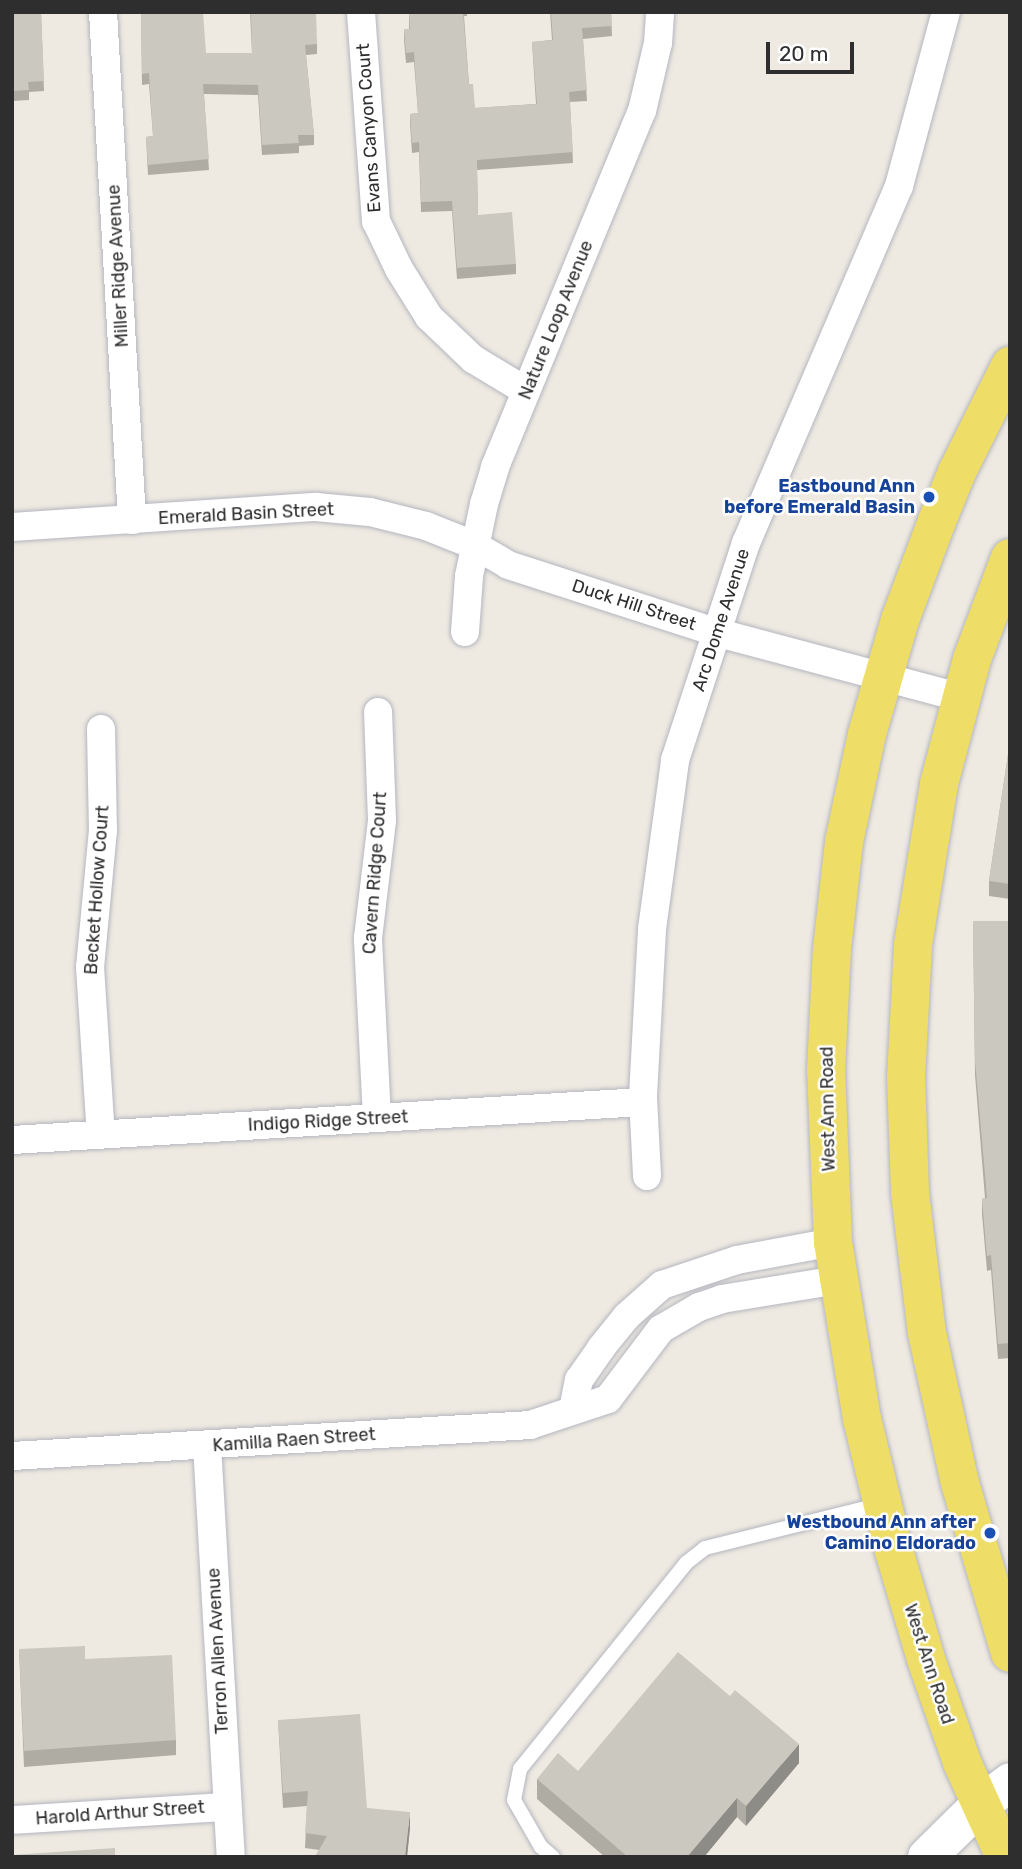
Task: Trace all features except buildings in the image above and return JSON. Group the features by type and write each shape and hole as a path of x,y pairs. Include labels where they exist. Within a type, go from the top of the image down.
{"main road":[{"name":"West Ann Road","path":"1005,1857 980,1805 926,1659 882,1503 851,1366 832,1242 826,1071 832,949 844,842 883,677 900,620 942,509 1010,366"},
{"path":"1010,558 960,697 929,834 913,945 906,1138 916,1257 942,1410 988,1583 1010,1653"},
{"path":"927,1857 980,1805 1010,1783"}],"street":[{"name":"Miller Ridge Avenue","path":"103,12 132,520"},
{"name":"Evans Canyon Court","path":"361,12 376,221 399,269 429,317 473,359 526,391"},
{"name":"Nature Loop Avenue","path":"465,632 474,545 495,467 642,111 659,43 660,12"},
{"name":"Arc Dome Avenue","path":"647,1176 643,1102 652,929 676,760 715,632 746,543 899,186 946,12"},
{"name":"Emerald Basin Street","path":"12,527 316,507 382,515 426,526 474,545"},
{"name":"Duck Hill Street","path":"474,545 508,565 715,632 960,697"},
{"name":"Cavern Ridge Court","path":"377,1118 368,938 382,820 378,712"},
{"name":"Becket Hollow Court","path":"101,729 103,830 90,967 101,1135"},
{"name":"Indigo Ridge Street","path":"12,1140 643,1102"},
{"name":"Kamilla Raen Street","path":"617,1357 627,1316 662,1285 737,1261 832,1242"},
{"name":"Kamilla Raen Street","path":"12,1455 530,1424 573,1410 579,1380 699,1307 722,1299 838,1280"},
{"name":"Terron Allen Avenue","path":"206,1445 231,1857"},
{"name":"Harold Arthur Street","path":"12,1820 227,1807"}],"lane":[{"path":"543,1854 514,1801 520,1769 686,1563 705,1548 882,1503"}],"place":[{"name":"Eastbound Ann before Emerald Basin","path":"929,497"},
{"name":"Westbound Ann after Camino Eldorado","path":"990,1533"}]}
